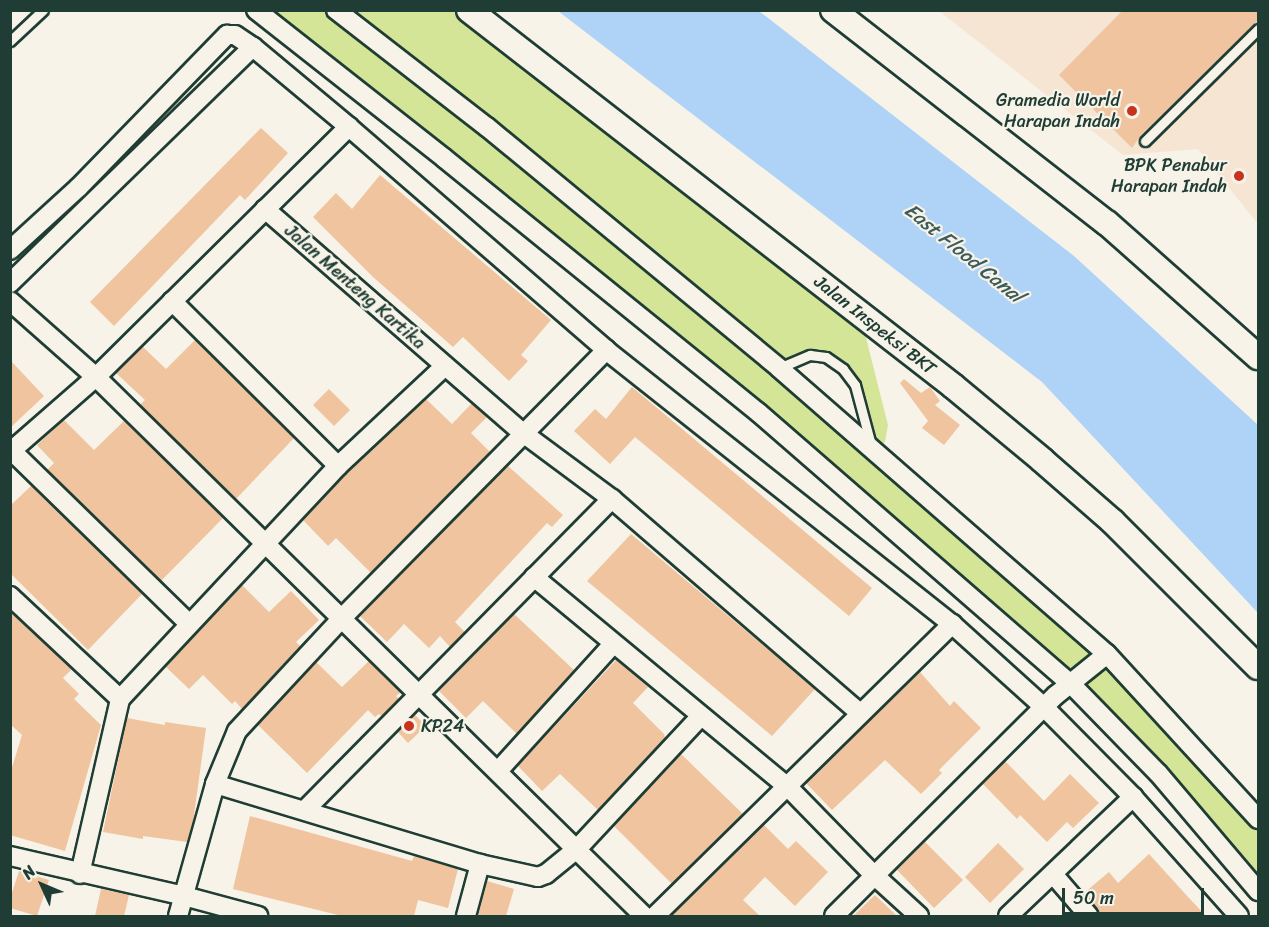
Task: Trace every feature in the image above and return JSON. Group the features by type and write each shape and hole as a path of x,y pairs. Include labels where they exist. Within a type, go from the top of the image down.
{"street":[{"path":"256,10 444,158 759,413 1071,684 1158,773 1258,891"},
{"path":"336,10 487,127 779,368 1107,654 1258,819"},
{"name":"Jalan Inspeksi BKT","path":"469,10 953,386 1042,460 1113,522 1258,667"},
{"path":"833,10 1107,223 1258,357"},
{"path":"10,250 78,188 226,35 235,35 253,47 349,127 606,350 952,624 1044,707 1133,797 1239,916"},
{"path":"10,283 253,47"},
{"path":"188,624 11,451 96,377 349,127"},
{"name":"Jalan Menteng Kartika","path":"265,209 523,433 612,499 860,713"},
{"path":"10,301 96,377 644,916"},
{"path":"172,301 338,466"},
{"path":"178,916 215,783 237,731 341,619 606,350"},
{"path":"80,874 120,699 263,543 338,466 445,366"},
{"path":"305,810 612,499"},
{"path":"534,577 787,786 874,876 919,916"},
{"path":"10,596 120,699"},
{"path":"655,916 952,624"},
{"path":"498,771 613,644"},
{"path":"834,916 1044,707 1107,654"},
{"path":"215,783 480,864 538,877 546,874 576,850 701,716"},
{"path":"1008,916 1133,797"},
{"path":"10,856 183,896 258,916"},
{"path":"466,916 480,864"},
{"path":"1053,874 1089,916"}],"lane":[{"path":"10,40 43,10"},
{"path":"1145,141 1258,29"},
{"path":"779,368 810,355 826,357 843,369 855,385 872,450"}],"shaded area":[{"path":"939,11 1258,11 1258,224 1198,149 1123,155"}],"green space":[{"path":"255,11 467,11 860,314 888,425 885,442 872,450 855,385 843,369 810,355 779,368 1172,723 1258,819 1258,891 1069,676"}],"water":[{"name":"East Flood Canal","path":"558,11 759,11 1074,256 1258,425 1258,613 1042,382"}],"building":[{"name":"Gramedia World Harapan Indah","path":"1123,10 1258,10 1258,20 1140,136 1132,148 1059,75"},
{"path":"261,128 288,153 245,200 240,195 114,326 90,302"},
{"path":"380,175 551,320 521,355 528,361 509,381 463,337 453,347 373,277 313,217 336,193 352,209"},
{"path":"195,340 294,438 236,499 140,405 145,400 116,373 143,347 166,369"},
{"path":"10,360 44,396 10,428"},
{"path":"904,379 921,393 930,387 940,401 935,405 960,425 944,445 922,428 928,421 900,383"},
{"path":"632,387 872,588 849,616 635,437 610,464 574,431 595,409 606,419"},
{"path":"329,389 350,410 334,426 313,405"},
{"path":"426,399 452,424 472,403 487,417 471,433 490,452 371,573 336,538 328,546 303,520 346,474"},
{"path":"64,420 94,450 124,421 223,518 161,581 47,470 54,463 37,445"},
{"path":"508,466 563,515 552,527 547,523 455,622 465,632 450,647 440,636 429,648 404,624 387,642 360,616"},
{"path":"31,486 142,594 88,650 10,573 10,506"},
{"path":"631,534 815,689 772,736 587,581"},
{"path":"242,585 269,612 291,591 319,620 296,642 300,646 242,709 235,701 232,704 203,675 189,689 166,667"},
{"path":"10,612 70,668 71,670 63,678 79,694 74,699 101,725 65,851 10,835 10,774 22,735 10,724"},
{"path":"514,614 574,670 517,734 483,701 466,718 439,691"},
{"path":"616,660 648,687 633,703 664,734 665,738 598,810 560,774 542,791 518,766"},
{"path":"369,661 401,692 396,696 399,699 382,716 379,714 375,717 368,710 307,773 258,725 316,662 342,687"},
{"path":"920,672 950,706 954,701 981,728 939,770 942,773 921,794 885,760 832,810 806,783"},
{"name":"KP24","path":"415,715 426,726 408,743 398,732"},
{"path":"127,718 165,725 165,722 206,728 193,822 187,842 143,836 143,839 103,832"},
{"path":"681,754 743,814 672,884 614,826"},
{"path":"1005,761 1044,801 1070,774 1099,803 1073,828 1067,822 1047,842 1020,815 1017,819 983,784"},
{"path":"250,816 412,861 414,856 458,869 448,908 418,900 414,916 342,916 233,889"},
{"path":"764,825 788,849 796,841 828,872 795,906 765,877 743,900 760,916 671,916"},
{"path":"925,842 963,880 934,908 897,870"},
{"path":"998,843 1024,869 990,903 965,877"},
{"path":"1149,854 1206,916 1104,916 1084,893 1109,872 1118,883"},
{"path":"19,871 49,880 37,916 10,908 10,899"},
{"path":"487,881 514,889 506,916 478,916"},
{"path":"101,889 129,895 124,916 95,916"},
{"path":"875,895 897,916 853,916"}],"place":[{"name":"Gramedia World Harapan Indah","path":"1132,111"},
{"name":"BPK Penabur Harapan Indah","path":"1239,176"},
{"name":"KP24","path":"409,726"}]}
